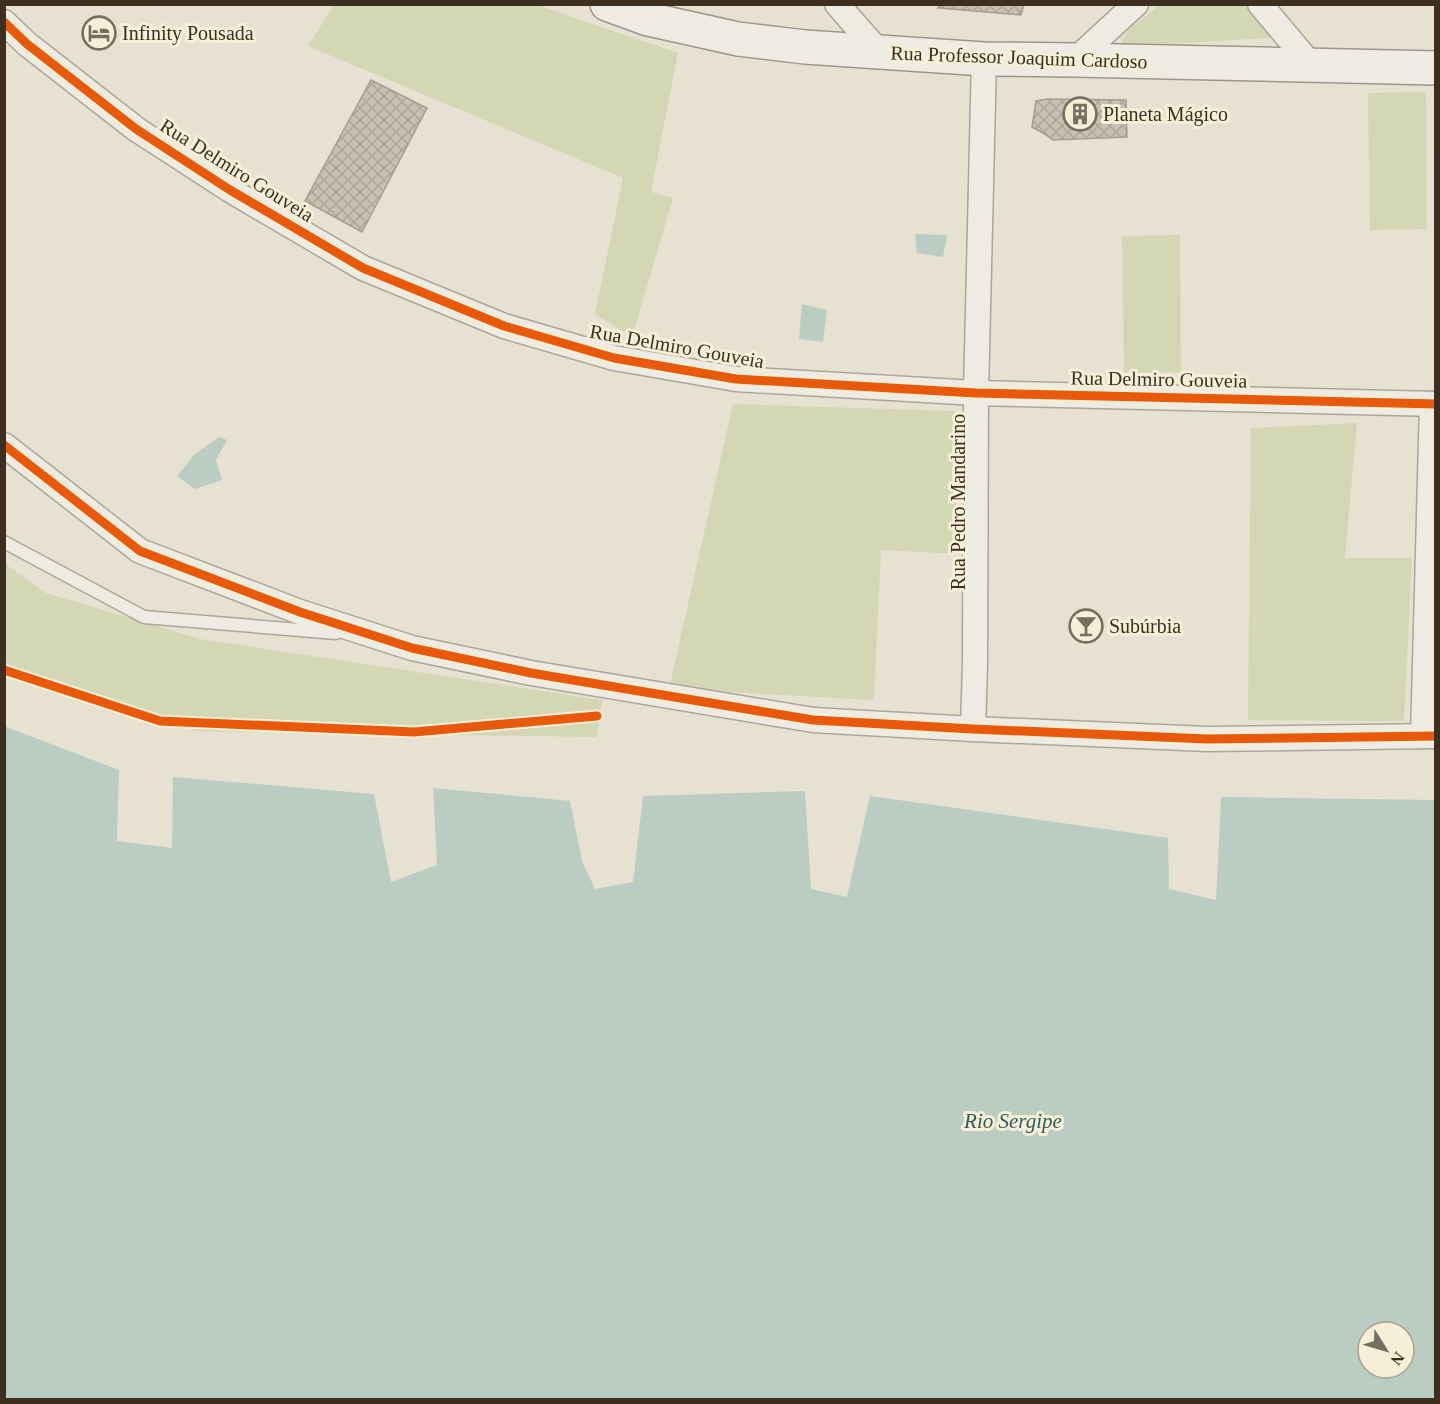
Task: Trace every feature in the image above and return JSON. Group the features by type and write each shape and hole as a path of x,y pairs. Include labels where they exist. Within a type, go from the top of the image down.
{"street":[{"name":"Rua Professor Joaquim Cardoso","path":"607,4 648,19 738,39 805,47 984,59 1436,68"},
{"path":"837,4 879,52"},
{"path":"1075,60 1136,4"},
{"path":"1260,4 1311,65"},
{"name":"Rua Delmiro Gouveia","path":"4,22 27,44 136,129 230,190 363,268 504,326 614,357 736,379 976,393 1433,404"},
{"name":"Rua Pedro Mandarino","path":"973,729 976,393 984,59"},
{"path":"4,445 140,551 300,612 373,636 412,648 531,673 813,720 1207,739 1430,736 1433,404"}],"lane":[{"path":"4,542 144,617 373,636"}],"green space":[{"path":"534,4 678,53 651,192 673,198 632,337 595,314 623,178 308,46 334,5"},
{"path":"1161,4 1251,5 1285,37 1136,46 1128,46 1122,42 1129,29"},
{"path":"1426,92 1427,229 1370,230 1368,93"},
{"path":"1180,235 1181,372 1124,373 1122,236"},
{"path":"733,404 955,411 956,554 881,550 874,700 669,689"},
{"path":"1357,423 1345,558 1412,558 1404,721 1248,720 1251,428"},
{"path":"5,564 46,593 200,639 602,700 597,737 196,731 5,663"}],"water":[{"path":"915,234 947,235 943,257 917,253"},
{"path":"802,304 827,310 823,342 799,339"},
{"path":"219,437 227,440 216,460 222,480 195,489 177,476 195,454"},
{"name":"Rio Sergipe","path":"4,726 119,770 117,841 172,848 173,777 374,794 391,882 437,865 433,788 570,801 582,861 595,889 633,882 643,796 805,791 811,889 847,897 870,796 1168,838 1169,889 1216,900 1221,797 1435,800 1435,1399 5,1399"}],"building":[{"path":"942,4 1024,4 1021,15 938,8"},
{"path":"371,80 427,108 362,232 305,201"},
{"name":"Planeta Mágico","path":"1048,99 1126,100 1127,137 1053,140 1032,127 1036,101"}],"cycle path":[{"path":"4,22 27,44 136,129 230,190 363,268 504,326 614,358 736,379 976,393 1436,404"},
{"path":"4,445 140,551 300,612 412,648 531,673 813,720 1207,739 1436,736"},
{"path":"4,670 160,721 414,732 597,716"}],"place":[{"name":"Infinity Pousada","path":"99,33"},
{"name":"Planeta Mágico","path":"1080,114"},
{"name":"Subúrbia","path":"1086,626"}]}
